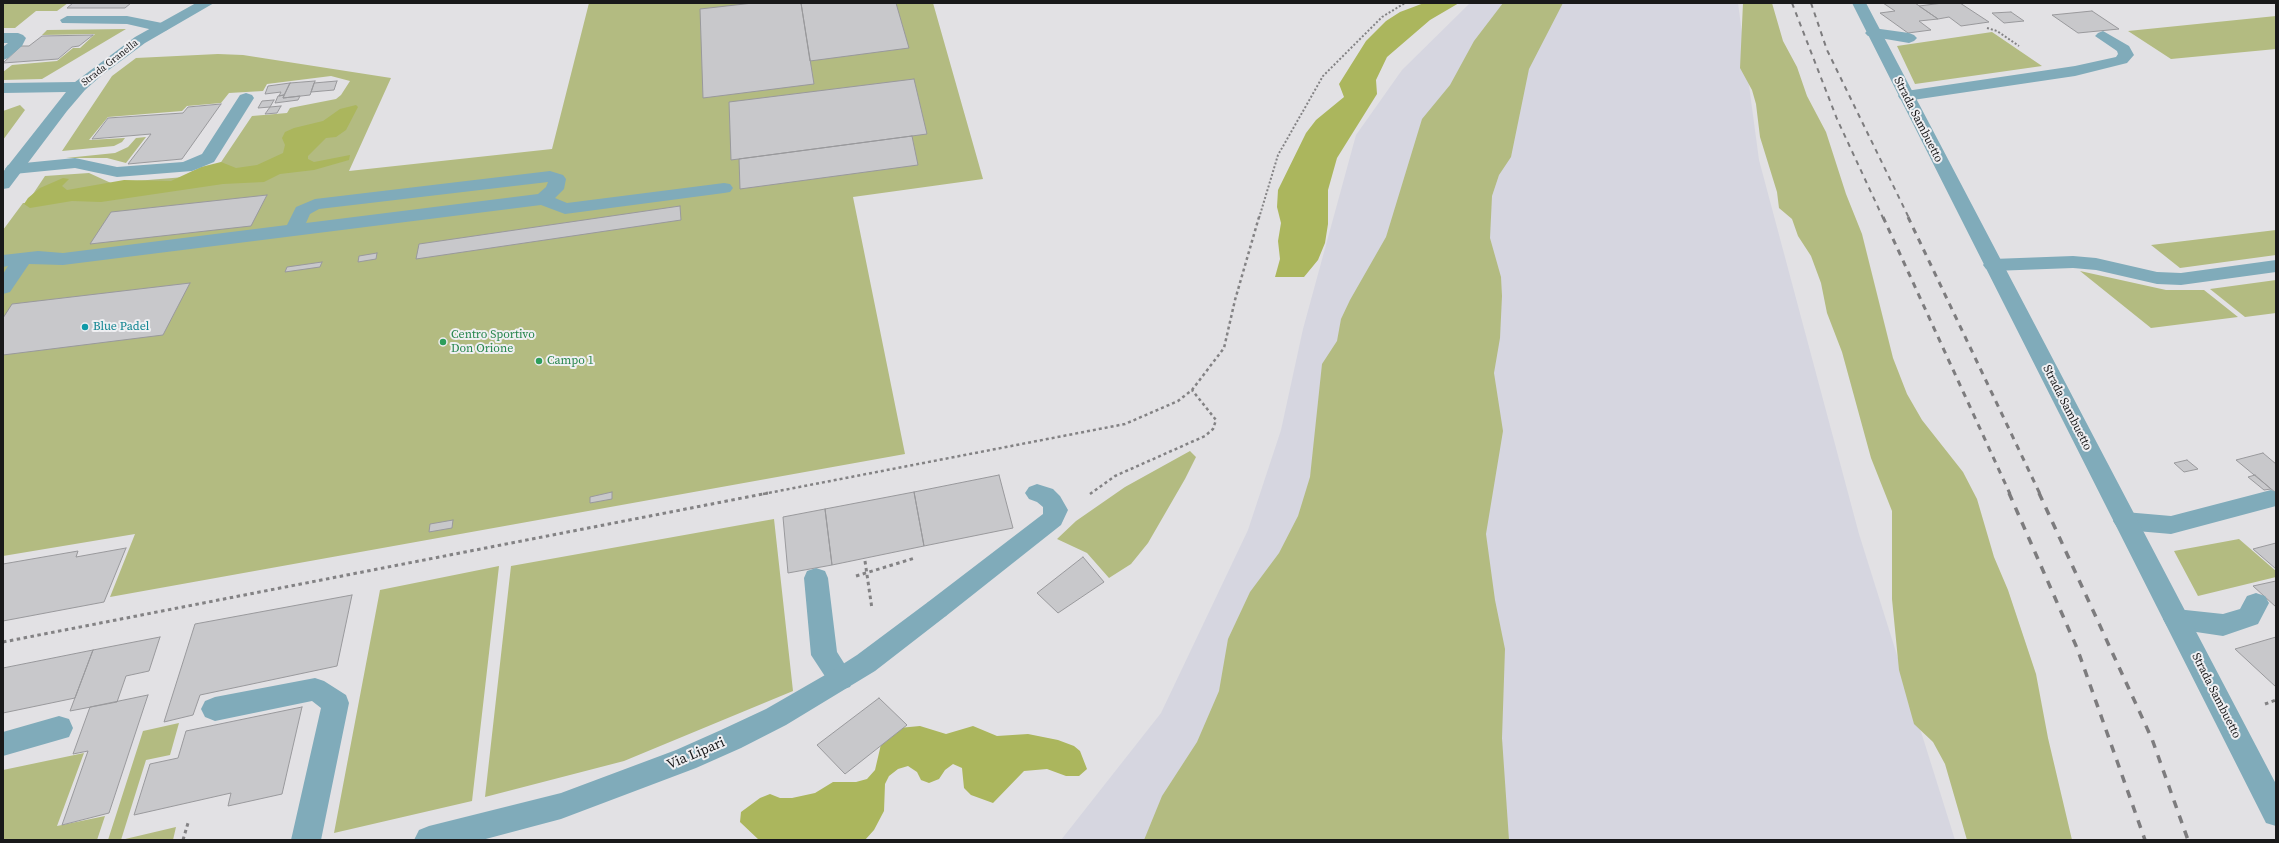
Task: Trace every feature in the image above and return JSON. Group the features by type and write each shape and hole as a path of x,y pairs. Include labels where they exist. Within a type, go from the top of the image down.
{"street":[{"name":"Strada Granella","path":"7,176 79,87 118,54 162,26 207,3"},
{"name":"Strada Sambuetto","path":"1859,3 1873,33 2276,813"},
{"path":"67,20 127,20 162,26"},
{"path":"1873,33 1909,38"},
{"path":"1906,96 2075,71 2121,60 2126,55 2124,49 2103,36"},
{"path":"3,38 18,38 17,43 3,55"},
{"path":"3,88 79,87"},
{"path":"7,176 75,163 87,164 117,172 186,167 208,158 246,98"},
{"path":"294,230 302,211 315,204 550,176 557,179 555,189 543,199"},
{"path":"3,261 38,257 63,259 543,199 565,209 724,188"},
{"path":"3,288 23,259"},
{"path":"1993,265 2073,262 2096,264 2158,278 2181,279 2276,266"},
{"path":"1037,493 1045,495 1052,502 1056,510 1053,519"},
{"path":"2125,521 2171,525 2271,500"},
{"name":"Via Lipari","path":"436,839 560,806 686,759 776,717 841,679 897,639 1053,519"},
{"path":"816,581 824,656 841,679"},
{"path":"2176,619 2223,625 2249,617 2256,603"},
{"path":"215,709 315,689 336,703 306,840"},
{"path":"3,744 59,728"}],"path":[{"path":"3,642 1125,424 1178,401 1192,390 1224,348 1235,300 1278,155 1296,123 1323,76 1382,17 1405,3"},
{"path":"1053,519 1115,476 1206,436 1213,429 1216,420 1192,390"},
{"path":"816,581 866,574 915,558"},
{"path":"864,562 873,617 897,639"},
{"path":"183,840 188,822"}],"shaded area":[{"path":"1470,3 1738,3 1759,160 1859,534 1955,840 1061,840 1161,713 1248,530 1281,430 1303,329 1356,135 1402,70"}],"green space":[{"path":"3,3 68,3 57,11 36,11 15,28 3,28"},
{"name":"Centro Sportivo Don Orione","path":"589,3 933,3 983,179 853,197 905,454 110,597 135,534 3,556 3,230 23,203 27,203 45,176 89,173 111,183 209,175 205,186 252,116 287,113 290,108 336,99 341,95 350,81 331,76 267,84 263,91 229,93 221,103 187,106 182,111 108,117 89,140 125,138 122,142 114,146 62,151 112,76 136,58 218,54 243,55 391,78 349,171 552,149"},
{"path":"1424,3 1459,3 1430,20 1387,57 1376,80 1377,94 1337,158 1328,190 1328,224 1325,243 1318,260 1304,277 1275,277 1280,259 1278,241 1281,223 1277,207 1278,190 1306,133 1316,120 1344,97 1339,84 1366,41 1386,21 1400,12"},
{"path":"1503,3 1563,3 1529,69 1511,157 1499,175 1492,196 1490,238 1501,277 1502,296 1500,338 1494,373 1503,431 1486,534 1495,600 1505,649 1502,738 1509,840 1144,840 1162,796 1197,742 1219,691 1228,639 1250,592 1279,553 1298,516 1310,477 1322,364 1337,341 1341,319 1350,300 1386,237 1422,119 1450,85 1474,41"},
{"path":"1743,3 1772,3 1783,41 1797,67 1807,96 1826,132 1846,194 1862,234 1893,358 1907,394 1922,420 1963,472 1977,499 1994,557 2008,590 2036,674 2048,738 2072,840 1967,840 1945,764 1933,742 1914,724 1899,670 1892,599 1892,511 1871,458 1842,352 1827,313 1821,283 1811,256 1798,236 1792,219 1779,208 1777,192 1760,137 1756,104 1752,90 1740,68"},
{"path":"2276,16 2276,49 2171,59 2128,31"},
{"path":"126,29 42,79 3,80 3,72 12,65 57,61 73,48 80,48 95,34 42,35 47,30"},
{"path":"1992,32 2042,66 1915,84 1897,46"},
{"path":"20,105 25,110 3,140 3,111"},
{"path":"356,105 358,107 346,130 336,137 326,138 308,156 308,159 314,162 350,155 349,160 314,170 280,174 264,182 223,184 101,202 72,201 30,208 24,204 28,198 40,188 63,178 69,179 62,186 67,190 124,180 171,181 201,167 221,162 236,168 257,165 283,153 285,145 282,138 285,132 294,128 323,121 340,109"},
{"path":"146,137 126,163 107,158 66,158 115,153 128,147 136,138"},
{"path":"2276,230 2276,255 2180,268 2151,245"},
{"path":"2080,271 2166,290 2204,290 2238,317 2151,328"},
{"path":"2276,280 2276,313 2245,317 2210,289"},
{"path":"1190,451 1196,457 1185,479 1148,543 1131,564 1109,578 1087,553 1057,539 1076,521 1125,487"},
{"path":"774,519 793,691 624,761 485,797 511,566"},
{"path":"2239,539 2276,571 2276,577 2198,596 2174,551"},
{"path":"499,566 472,801 334,833 380,590"},
{"path":"179,723 170,755 146,760 121,840 108,840 143,731"},
{"path":"920,726 946,734 973,726 997,736 1028,734 1058,740 1074,746 1080,751 1087,769 1079,776 1066,776 1047,769 1024,771 993,803 971,795 964,788 962,768 953,764 945,770 939,779 929,783 921,780 917,772 908,766 898,769 889,776 885,784 884,811 874,830 865,840 759,840 740,822 741,812 760,798 770,794 780,798 792,798 815,793 833,782 856,782 867,779 875,770 882,740 899,728"},
{"path":"84,753 57,826 105,816 97,840 3,840 3,770"},
{"path":"176,827 173,840 121,840"}],"building":[{"path":"73,3 131,3 125,8 67,8"},
{"path":"753,3 801,3 814,84 703,98 700,9"},
{"path":"801,3 896,3 909,48 810,61"},
{"path":"1883,3 1915,3 1938,19 1919,21 1931,30 1908,33 1880,13 1895,11"},
{"path":"1943,3 1960,3 1989,22 1961,26 1949,17 1938,19 1919,6"},
{"path":"2092,11 2119,29 2078,33 2052,15"},
{"path":"2011,12 2024,21 2004,23 1992,13"},
{"path":"93,35 79,46 72,47 58,59 3,63 21,46 29,46 42,36"},
{"path":"914,79 927,134 731,160 729,102"},
{"path":"315,81 310,95 283,98 290,83"},
{"path":"337,81 334,90 311,92 314,83"},
{"path":"290,83 284,95 279,96 281,92 265,94 268,86"},
{"path":"284,95 283,98 300,96 298,100 275,103 278,96"},
{"path":"274,100 270,107 258,108 262,101"},
{"path":"221,104 182,159 128,164 151,134 92,139 108,118 183,113 188,107"},
{"path":"281,106 277,113 265,114 270,107"},
{"path":"912,136 918,165 740,189 739,159"},
{"path":"267,195 251,226 90,244 111,212"},
{"path":"680,206 681,220 416,259 419,244"},
{"path":"377,253 376,259 358,262 359,256"},
{"path":"322,262 320,267 285,272 287,267"},
{"name":"Blue Padel","path":"190,283 163,335 3,355 3,318 12,304"},
{"path":"2263,453 2276,464 2276,493 2236,460"},
{"path":"2187,460 2198,469 2184,472 2174,463"},
{"path":"999,475 1013,528 924,546 914,492"},
{"path":"2255,475 2271,489 2264,490 2248,477"},
{"path":"612,492 612,499 590,503 590,497"},
{"path":"914,492 924,546 832,565 825,509"},
{"path":"825,509 832,565 788,573 783,517"},
{"path":"453,520 452,528 429,532 430,524"},
{"path":"2276,543 2276,569 2253,549"},
{"path":"126,548 104,602 3,621 3,564 78,551 76,557"},
{"path":"1083,557 1104,582 1058,613 1037,593"},
{"path":"2276,581 2276,607 2253,586"},
{"path":"352,595 337,666 200,695 193,715 164,722 195,624"},
{"path":"160,637 149,671 126,676 117,702 70,711 93,650"},
{"path":"2276,637 2276,687 2235,649"},
{"path":"93,650 75,698 3,713 3,668"},
{"path":"148,695 109,813 62,825 88,751 73,754 90,707"},
{"path":"879,698 907,725 845,774 817,745"},
{"path":"302,707 282,794 228,806 231,793 134,815 150,764 178,758 186,731"}],"railway":[{"path":"1792,3 1837,119 1883,218"},
{"path":"1811,3 1827,50 1909,218"},
{"path":"1883,217 2010,494"},
{"path":"1908,217 2040,494"},
{"path":"2009,493 2077,648 2145,840"},
{"path":"2039,493 2152,739 2188,840"}],"place":[{"name":"Blue Padel","path":"85,327"},
{"name":"Centro Sportivo Don Orione","path":"443,342"},
{"name":"Campo 1","path":"539,361"}]}
